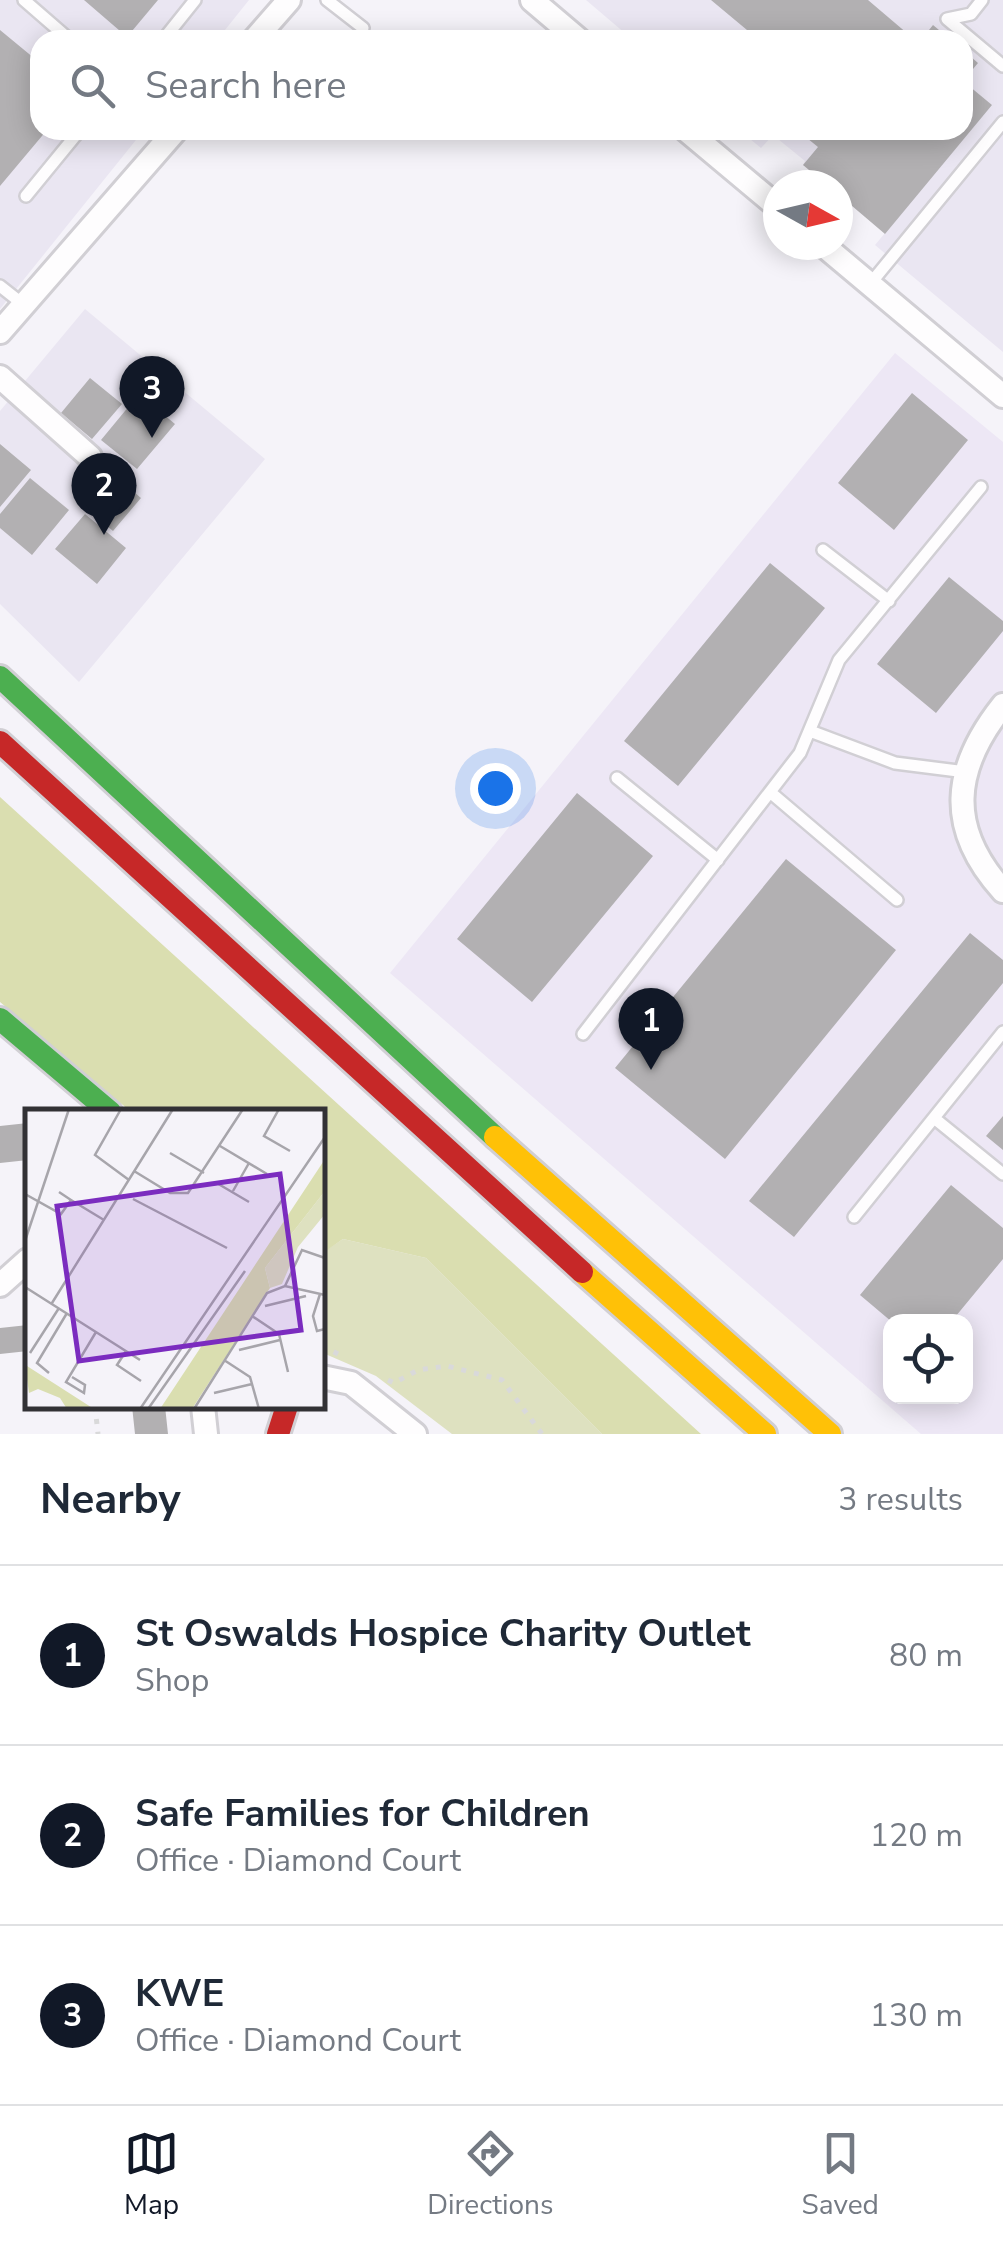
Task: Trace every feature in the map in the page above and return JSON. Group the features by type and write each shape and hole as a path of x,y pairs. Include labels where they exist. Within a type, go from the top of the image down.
{"main road":[{"path":"0,677 506,1146 830,1434"},
{"path":"0,742 478,1180 765,1434"},
{"path":"0,1018 106,1109"},
{"path":"278,1434 286,1409"}],"street":[{"path":"262,30 288,0"},
{"path":"532,0 567,30"},
{"path":"0,332 164,140"},
{"path":"698,140 763,194"},
{"path":"841,260 1003,396"},
{"path":"0,377 90,457"},
{"path":"1003,705 985,728 966,772 959,802 967,836 1003,891"},
{"path":"0,1286 25,1263"},
{"path":"325,1378 351,1383 415,1434"},
{"path":"203,1409 206,1434"}],"lane":[{"path":"24,0 58,30"},
{"path":"171,30 195,0"},
{"path":"326,0 363,28"},
{"path":"960,30 947,19 970,14 982,0"},
{"path":"973,41 1003,66"},
{"path":"870,284 1003,122"},
{"path":"26,196 72,140"},
{"path":"0,286 24,305"},
{"path":"583,1034 770,792 810,731 839,660 981,487"},
{"path":"824,550 888,601"},
{"path":"810,731 894,763 966,772"},
{"path":"617,778 718,860"},
{"path":"770,792 897,900"},
{"path":"854,1217 1003,1032"},
{"path":"934,1118 1003,1174"}],"path":[{"path":"325,1348 351,1361"},
{"path":"380,1376 394,1383 418,1370 447,1366 502,1380 542,1434"},
{"path":"95,1409 98,1434"}],"shaded area":[{"path":"0,0 249,0 225,30 30,30 30,140 136,140 0,309"},
{"path":"586,0 1003,0 1003,352 875,245 885,233 853,206 853,170 812,170 779,140 973,140 973,30 621,30"},
{"path":"751,140 768,140 761,148"},
{"path":"85,309 265,459 79,682 0,604 0,411"},
{"path":"895,353 1003,442 1003,1434 921,1434 886,1404 973,1404 973,1314 883,1314 883,1401 390,973"}],"green space":[{"path":"0,797 701,1434 602,1434 426,1258 343,1239 325,1252 325,1109 128,1109 0,1002"},
{"path":"343,1239 426,1258 602,1434 452,1434 376,1376 325,1354 325,1251"}],"building":[{"path":"84,0 158,0 133,30 119,30"},
{"path":"711,0 868,0 903,30 747,30"},
{"path":"0,30 30,55 30,140 39,140 0,186"},
{"path":"973,89 992,105 973,128"},
{"path":"809,140 963,140 885,234 853,207 853,170 809,170 803,165 818,147"},
{"path":"90,378 122,404 92,439 61,413"},
{"path":"912,393 968,440 894,530 838,483"},
{"path":"139,394 175,424 137,469 101,440"},
{"path":"0,444 31,470 0,507"},
{"path":"107,469 141,498 113,531 79,502"},
{"path":"30,478 69,510 32,555 0,528 0,514"},
{"path":"85,514 126,548 97,584 55,549"},
{"path":"770,563 825,608 678,786 624,741"},
{"path":"949,577 1003,621 1003,631 936,713 877,664"},
{"path":"577,793 653,856 532,1002 457,939"},
{"path":"786,859 896,950 725,1159 615,1068"},
{"path":"970,933 1003,960 1003,983 794,1237 749,1201"},
{"path":"1003,1116 1003,1150 986,1136"},
{"path":"25,1123 25,1160 0,1163 0,1126"},
{"path":"951,1185 1003,1228 1003,1259 958,1314 883,1314 860,1295"},
{"path":"25,1325 25,1351 0,1354 0,1328"},
{"path":"132,1409 165,1409 168,1434 135,1434"}],"traffic: fast":[{"path":"0,677 495,1137"},
{"path":"0,1019 106,1109"}],"traffic: slow":[{"path":"495,1137 830,1434"},
{"path":"582,1272 765,1434"}],"traffic: jam":[{"path":"0,742 582,1272"},
{"path":"278,1434 286,1409"}],"place":[{"name":"KWE","path":"152,438"},
{"name":"Safe Families for Children","path":"104,535"},
{"name":"St Oswalds Hospice Charity Outlet","path":"651,1070"}]}
